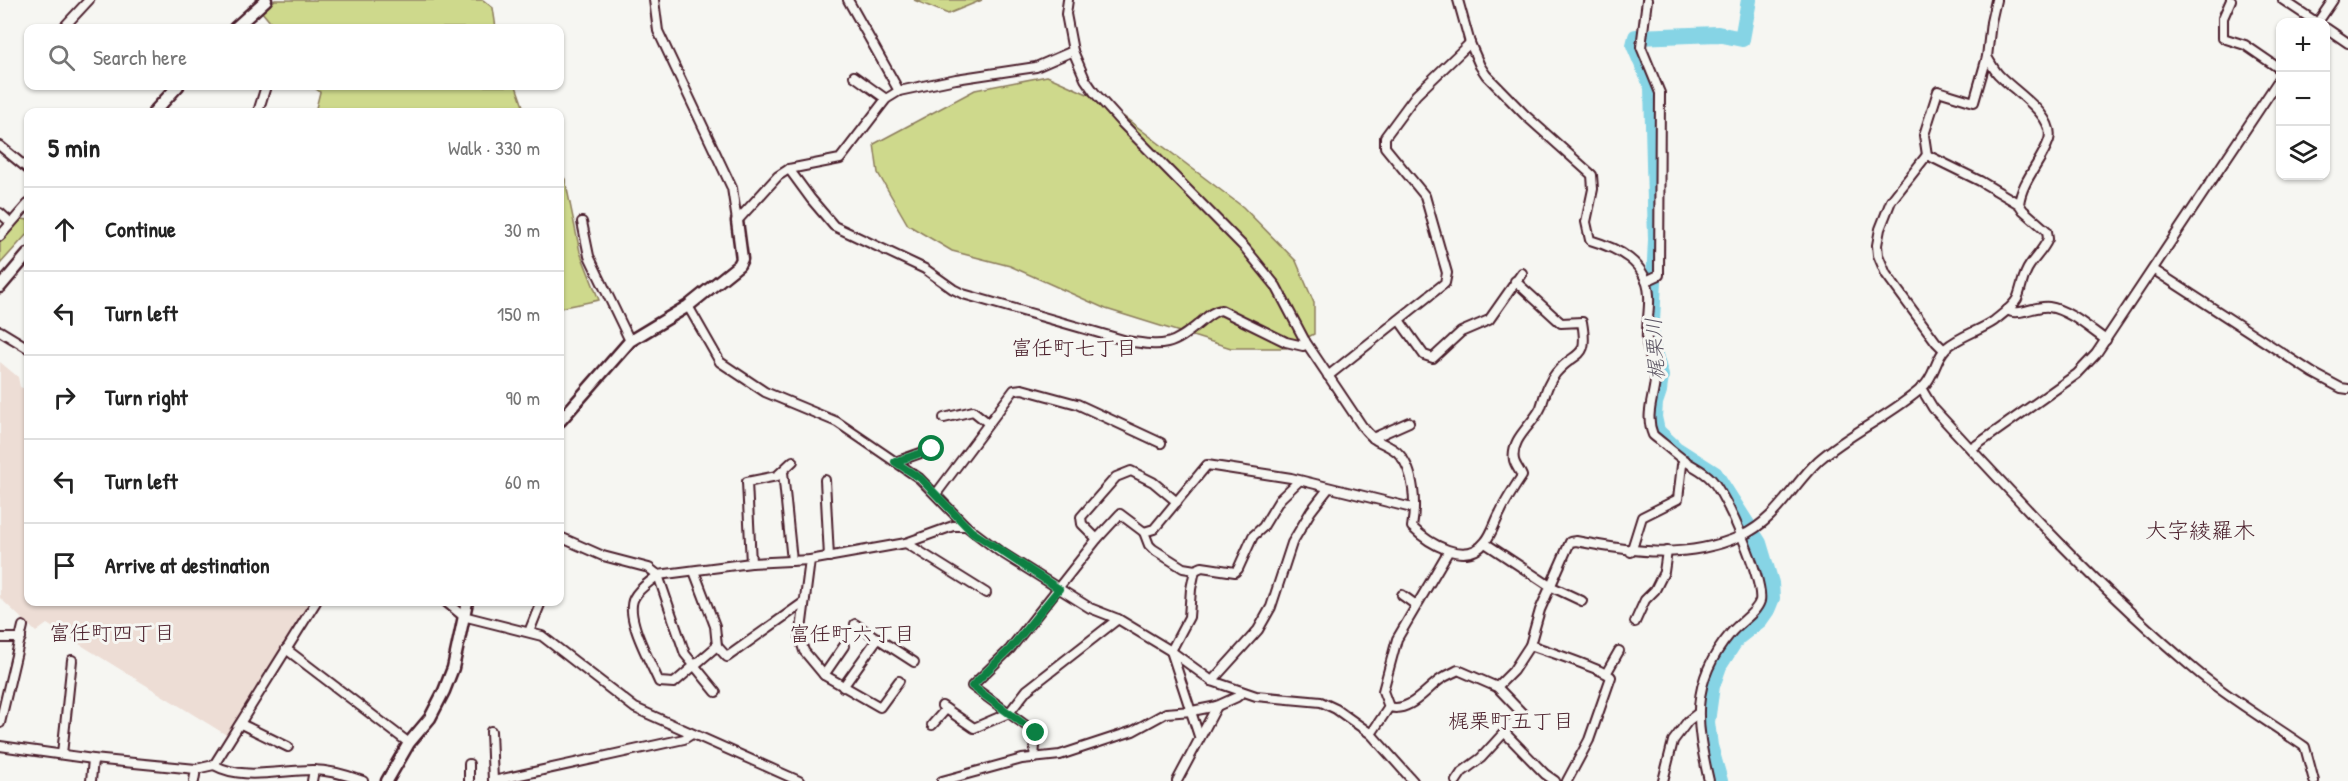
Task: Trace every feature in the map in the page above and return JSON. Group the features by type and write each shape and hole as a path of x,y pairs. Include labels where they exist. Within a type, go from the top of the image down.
{"street":[{"path":"239,24 266,0"},
{"path":"564,416 630,341 688,306 739,265 742,259 732,188 658,31 654,0"},
{"path":"848,0 899,91"},
{"path":"1068,0 1066,14 1073,51 1085,79 1120,121 1245,248 1276,286 1305,341 1362,426 1373,438 1399,454 1408,469 1412,480 1414,516 1412,526 1420,535 1448,552 1474,551 1485,543 1522,476 1514,460 1516,444 1540,409 1545,390 1556,373 1581,354 1586,341 1582,322 1561,323 1515,282"},
{"path":"1458,0 1470,43 1486,75 1525,115 1592,175 1593,189 1586,222 1590,240 1626,254 1646,281 1649,295 1647,343 1654,374 1649,408 1650,428 1653,435 1713,480 1752,558 1761,590 1760,602 1755,610 1738,624 1714,657 1701,690 1697,714 1701,747 1709,781"},
{"path":"1646,281 1659,275 1660,104 1660,93 1641,47 1647,0"},
{"path":"1944,350 1886,274 1878,255 1880,229 1891,201 1927,155 1924,135 1938,91 1974,102 1987,57 1996,0"},
{"path":"2231,0 2223,18 2223,38 2245,45 2276,66"},
{"path":"2283,0 2311,18"},
{"path":"2320,18 2333,0"},
{"path":"67,24 88,5"},
{"path":"2330,31 2348,43"},
{"path":"1328,376 1445,283 1447,273 1425,196 1385,147 1385,137 1416,95 1470,43"},
{"path":"737,221 778,176 789,169 840,159 886,99 899,91 956,79 1035,67 1073,51"},
{"path":"1987,57 1999,76 2046,120 2049,129 2049,140 2020,193 2019,204"},
{"path":"854,76 886,99"},
{"path":"1971,449 2077,374 2096,354 2276,84"},
{"path":"158,108 174,90"},
{"path":"259,108 265,90"},
{"path":"0,146 24,166"},
{"path":"1497,687 1513,671 1530,645 1540,610 1570,542 1576,541 1631,552 1693,550 1742,535 1758,527 1766,522 1812,466 1836,446 1905,402 1921,388 1936,369 1944,350 1955,341 1992,322 2016,300 2022,279 2030,265 2044,249 2048,239 2046,231 2019,204 1980,181 1927,155"},
{"path":"789,169 811,200 834,226 925,268 953,290 963,294 1127,341 1145,344 1162,345 1176,342 1210,314 1221,309 1286,342 1303,346 1305,341"},
{"path":"0,236 24,209"},
{"path":"0,213 12,223"},
{"path":"582,222 589,256 630,341"},
{"path":"1,283 24,258"},
{"path":"2154,270 2313,374 2341,388 2348,389"},
{"path":"1399,320 1424,355 1432,358 1461,332 1489,320 1522,273"},
{"path":"688,306 720,362 765,392 837,422 920,478 966,526 999,551 1090,608 1118,619 1171,651 1212,681 1256,696 1322,702 1336,709 1371,734 1413,781"},
{"path":"2007,310 2013,313 2037,307 2054,308 2106,340"},
{"path":"0,330 24,345"},
{"path":"1921,388 1933,408 2049,534 2123,605 2195,670 2305,747 2314,781"},
{"path":"936,494 1014,390 1023,389 1077,404 1161,443"},
{"path":"944,418 973,411 988,423"},
{"path":"1373,438 1409,422"},
{"path":"895,462 932,449"},
{"path":"1631,552 1642,517 1678,499 1682,465 1685,460"},
{"path":"751,563 747,482 763,481 777,476 793,461"},
{"path":"1144,532 1154,529 1207,465 1299,481 1328,489 1338,489 1412,508"},
{"path":"1097,539 1082,524 1081,517 1116,477 1131,471 1153,482 1177,502"},
{"path":"783,472 792,561"},
{"path":"825,480 829,557"},
{"path":"1034,758 1036,733 972,686 1010,649 1097,539 1120,514 1144,532 1153,549 1183,568 1195,570 1202,567 1235,572 1253,536 1263,527 1280,499 1299,481"},
{"path":"1212,681 1258,630 1271,608 1292,543 1311,511 1328,489"},
{"path":"717,646 674,683 659,682 634,624 631,608 634,597 658,575 751,563 810,561 906,543 953,526 966,526"},
{"path":"564,539 603,556 649,568 658,575 685,654 716,692"},
{"path":"906,543 986,593"},
{"path":"1485,543 1550,586 1582,601"},
{"path":"1635,622 1645,600 1655,590 1664,572 1667,551"},
{"path":"1389,707 1383,691 1397,639 1448,552"},
{"path":"810,561 800,638 804,651 824,675 880,706 899,681"},
{"path":"1195,570 1189,617 1171,651 1199,736"},
{"path":"694,571 715,626 717,646 727,657 803,603"},
{"path":"1402,595 1416,605"},
{"path":"214,765 314,606"},
{"path":"451,606 464,616 542,636 635,708 799,781"},
{"path":"387,781 409,743 430,718 444,691 453,668 465,606"},
{"path":"529,632 539,606"},
{"path":"932,725 944,707 974,728 1009,713 1027,690 1118,619"},
{"path":"855,624 914,662"},
{"path":"0,723 23,626"},
{"path":"0,638 21,638"},
{"path":"843,687 878,638"},
{"path":"1530,645 1606,672 1611,677 1589,740 1567,781"},
{"path":"824,675 844,646"},
{"path":"286,650 409,743"},
{"path":"1606,672 1619,651"},
{"path":"62,754 72,660"},
{"path":"1389,707 1396,709 1415,702 1443,678 1458,670 1497,687 1521,713 1481,758 1462,772 1456,781"},
{"path":"942,781 1034,758 1060,754 1133,731 1166,713 1216,706 1238,697 1243,692"},
{"path":"1171,781 1178,778 1216,706"},
{"path":"1371,734 1389,707"},
{"path":"1663,781 1673,741 1688,721 1697,714"},
{"path":"241,724 288,747"},
{"path":"491,730 493,781 684,739 692,734"},
{"path":"1504,733 1555,781"},
{"path":"0,746 93,759 196,769 214,765 224,771 268,777 314,770 344,774 363,781"},
{"path":"91,781 93,759"},
{"path":"469,764 469,781"},
{"path":"194,781 196,769"},
{"path":"312,781 314,770"}],"shaded area":[{"path":"0,362 18,377 20,387 24,388 24,606 308,606 228,736 47,624 36,632 0,598"}],"green space":[{"path":"275,0 483,0 493,8 495,24 272,24 262,12"},
{"path":"914,0 982,0 948,14"},
{"path":"1047,76 1103,101 1243,207 1296,261 1314,303 1314,334 1286,348 1231,348 1106,309 1010,266 952,251 908,225 878,173 874,144 975,90"},
{"path":"317,90 517,90 524,108 316,108 320,92"},
{"path":"564,178 580,252 599,300 564,307"},
{"path":"24,219 24,237 0,264 0,243"}],"waterway":[{"name":"梶栗川","path":"1720,781 1710,746 1707,722 1712,686 1719,666 1737,638 1760,620 1767,610 1772,598 1771,583 1759,543 1715,474 1676,449 1657,431 1654,417 1655,403 1661,376 1651,342 1656,240 1652,87 1634,45 1636,37 1718,34 1742,39 1749,0"}],"district":[{"name":"富任町七丁目","path":"1074,348"},
{"name":"大字綾羅木","path":"2200,530"},
{"name":"富任町四丁目","path":"112,633"},
{"name":"富任町六丁目","path":"852,634"},
{"name":"梶栗町五丁目","path":"1511,721"}],"route":[{"path":"932,449 895,462 920,478 971,531 1059,589 1010,649 972,686 1036,733"}]}
